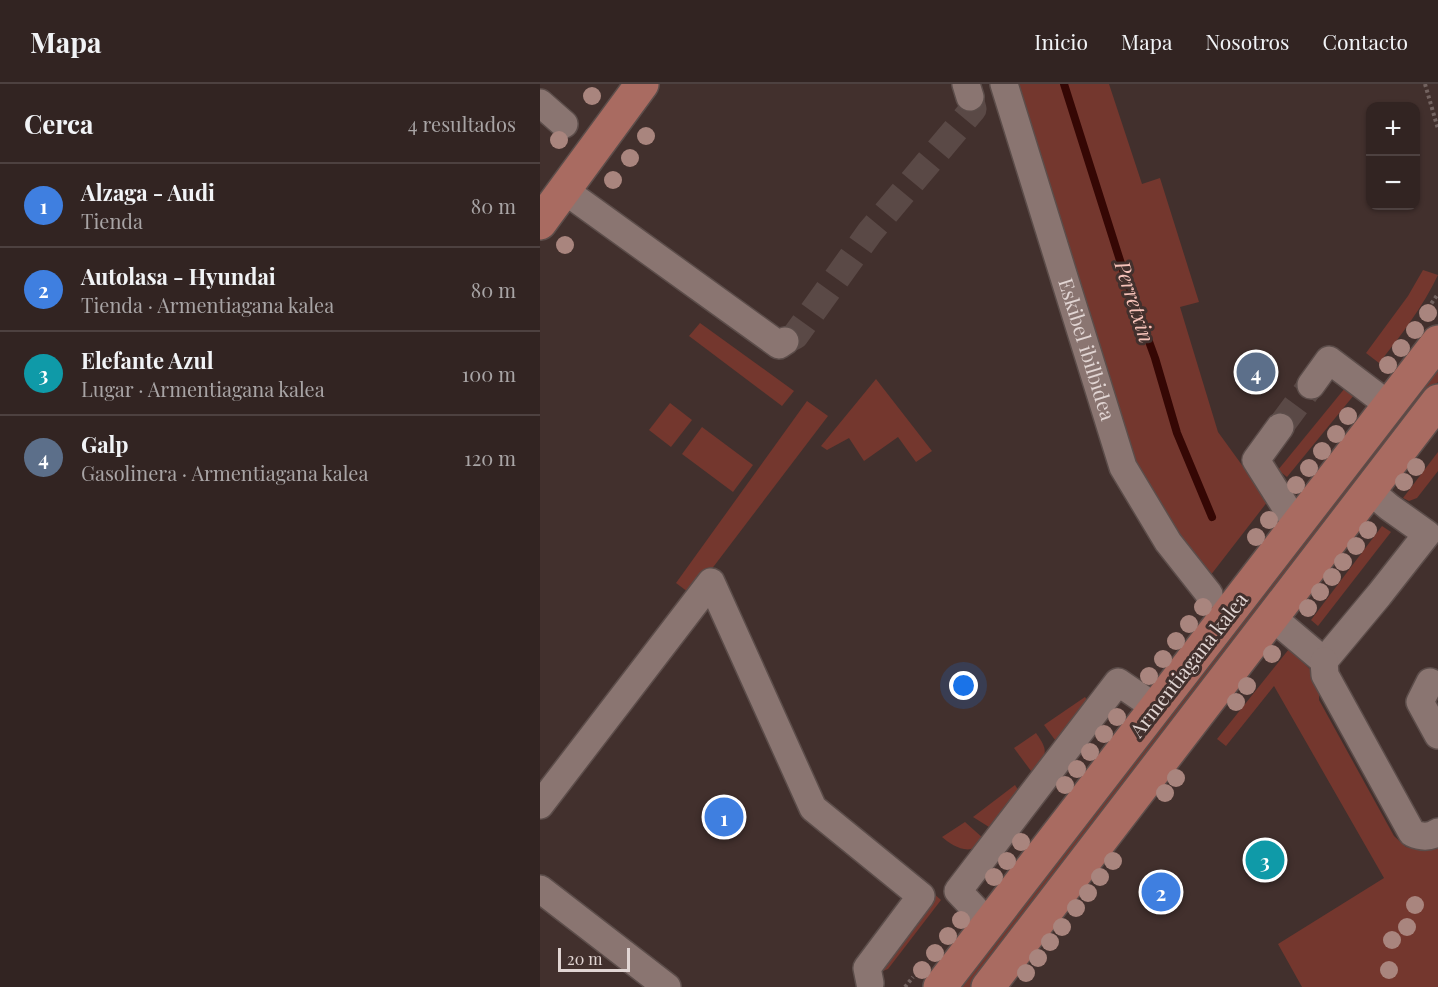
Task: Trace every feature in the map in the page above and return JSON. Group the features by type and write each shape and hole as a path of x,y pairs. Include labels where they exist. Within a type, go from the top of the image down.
{"main road":[{"path":"540,223 642,84"},
{"name":"Armentiagana kalea","path":"940,987 1438,342"},
{"name":"Armentiagana kalea","path":"987,987 1438,401"}],"street":[{"name":"Eskibel ibilbidea","path":"1004,84 1123,467 1168,542 1209,594"},
{"path":"540,103 564,124"},
{"path":"564,190 779,345 785,341"},
{"path":"1311,385 1329,360 1390,406"},
{"path":"1280,427 1256,460 1297,525"},
{"path":"1369,490 1426,534 1324,661 1325,675 1412,833 1421,837 1438,832"},
{"path":"540,805 711,582 813,808 921,896 867,968 870,986"},
{"path":"1272,617 1324,661"},
{"path":"989,924 958,891 1118,682 1156,708"},
{"path":"1430,682 1420,702 1438,735"},
{"path":"540,889 666,987"}],"path":[{"path":"1425,84 1438,129"}],"shaded area":[{"path":"1017,84 1109,84 1142,184 1160,178 1199,302 1180,307 1218,432 1268,501 1210,576 1137,474"},
{"path":"1423,270 1438,275 1411,321 1379,363 1366,353 1408,296"},
{"path":"700,323 794,391 782,406 689,336"},
{"path":"1438,366 1438,382 972,987 956,987"},
{"path":"876,379 932,451 916,462 898,437 864,461 849,438 827,450 821,446"},
{"path":"1345,388 1354,395 1287,477 1278,470"},
{"path":"807,401 828,416 692,595 676,583"},
{"path":"670,403 692,420 671,447 649,430"},
{"path":"702,427 753,465 733,492 682,454"},
{"path":"1438,452 1438,471 1417,498 1409,501 1403,498"},
{"path":"1382,526 1391,532 1318,626 1311,620"},
{"path":"1289,649 1319,678 1319,700 1394,836 1406,847 1430,850 1438,844 1438,987 1302,987 1278,944 1384,878 1274,686 1226,746 1217,739"},
{"path":"1085,697 1090,704 1058,744 1044,725"},
{"path":"1036,733 1045,752 1037,770 1031,771 1014,748"},
{"path":"1015,785 1020,793 996,825 989,827 973,817"},
{"path":"965,822 984,839 972,849 958,847 942,837"},
{"path":"933,893 941,900 888,969 879,970"}],"waterway":[{"name":"Perretxin","path":"1064,84 1124,273 1155,358 1177,433 1212,517"}],"tunnel":[{"path":"785,341 795,336 870,232 973,109 970,97"},
{"path":"1280,427 1311,385"}],"place":[{"name":"Galp","path":"1256,372"},
{"name":"Alzaga - Audi","path":"724,817"},
{"name":"Elefante Azul","path":"1265,860"},
{"name":"Autolasa - Hyundai","path":"1161,892"}]}
